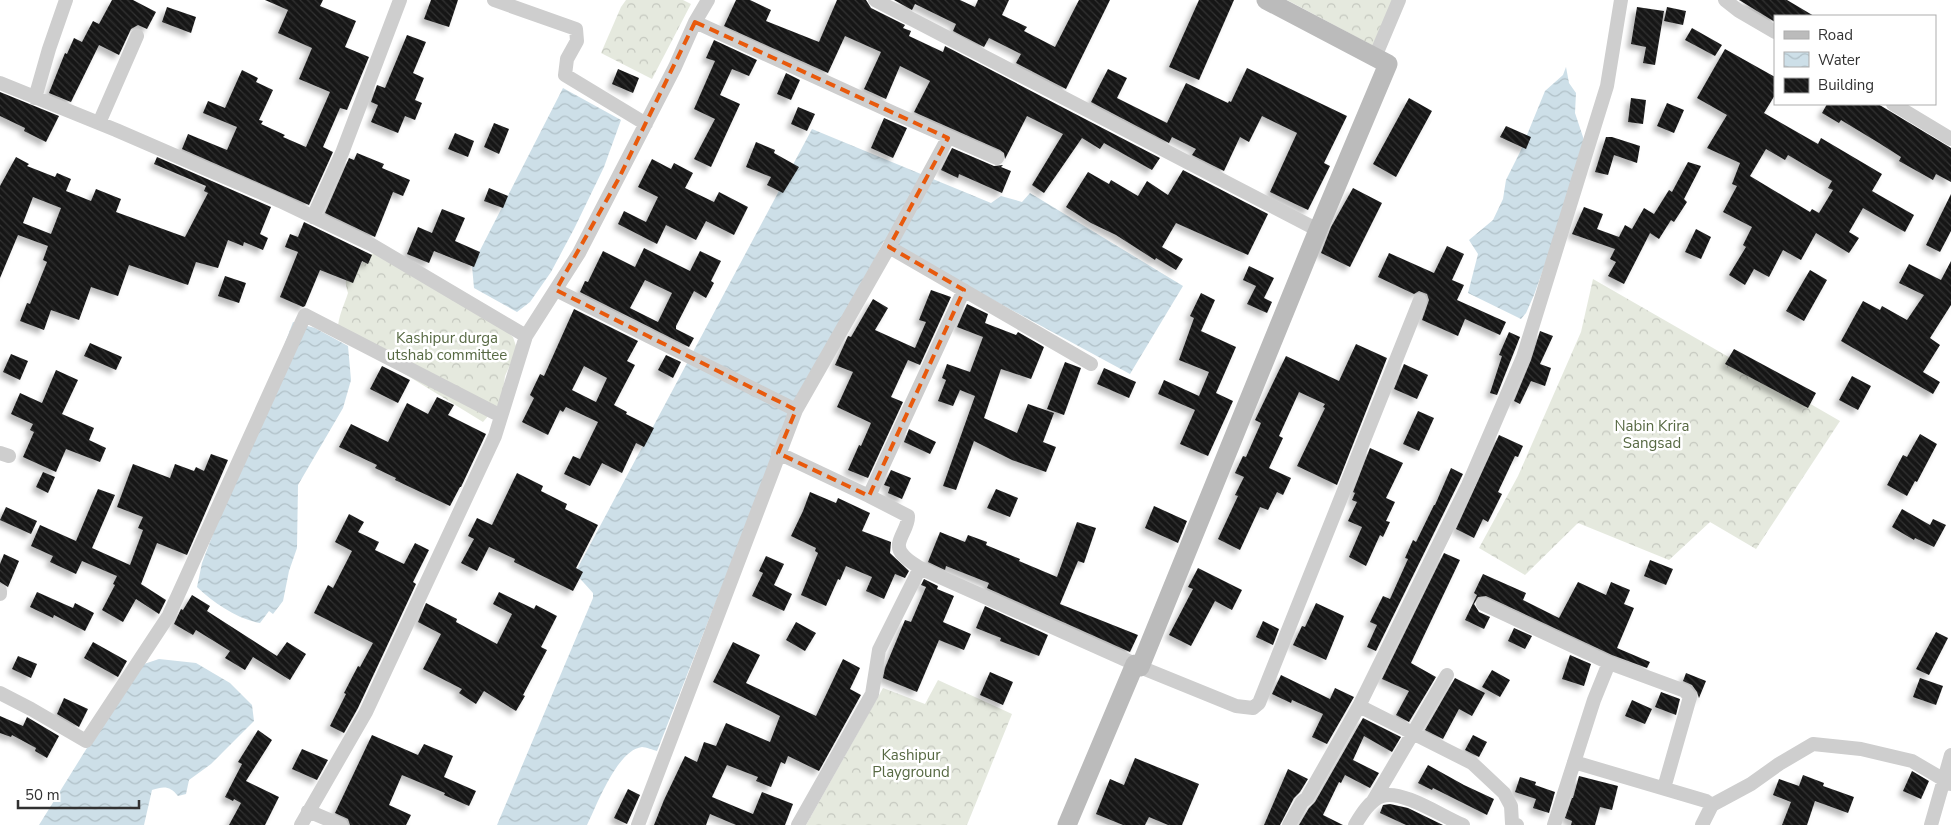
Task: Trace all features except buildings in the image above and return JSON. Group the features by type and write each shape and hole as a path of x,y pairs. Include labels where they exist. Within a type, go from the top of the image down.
{"street":[{"path":"35,98 66,0"},
{"path":"313,216 342,153 400,0"},
{"path":"494,0 576,28 577,41 567,59 565,75 646,124"},
{"path":"301,825 366,712 495,436 526,336 579,253 675,67 695,22 708,0"},
{"path":"875,0 1318,230"},
{"path":"1067,825 1137,666 1388,64 1266,0"},
{"path":"1376,57 1399,0"},
{"path":"1289,825 1302,802 1307,798 1359,706 1468,485 1523,357 1607,86 1621,0"},
{"path":"1725,0 1739,11 1774,31"},
{"path":"695,22 948,138 997,158"},
{"path":"99,123 137,36"},
{"path":"0,83 99,123 313,216 372,245 526,336"},
{"path":"1895,105 1951,139"},
{"path":"638,825 778,453 796,410 889,247 948,138"},
{"path":"889,247 1091,364"},
{"path":"556,290 796,410"},
{"path":"869,496 964,290"},
{"path":"778,453 908,516 908,524 898,547 902,554 920,568 1137,666 1236,706 1253,708 1259,702 1420,300"},
{"path":"0,693 86,741 169,615 305,315 502,416"},
{"path":"801,824 872,694 879,650 920,568"},
{"path":"1483,604 1609,664 1685,691 1690,697 1664,788"},
{"path":"1554,825 1594,700 1609,664"},
{"path":"1355,825 1373,801 1447,675"},
{"path":"1359,706 1472,763 1504,793 1511,806 1512,823 1517,825"},
{"path":"1702,825 1712,805 1751,784 1779,764 1813,744 1861,749 1912,761 1948,783"},
{"path":"1931,825 1948,783 1951,755"},
{"path":"1574,762 1664,788 1712,805"},
{"path":"1373,801 1382,796 1396,796 1413,801 1456,824"},
{"path":"308,811 341,825"}],"highlighted area":[{"path":"695,22 948,138 889,247 964,290 869,496 778,453 796,410 556,290 619,178"}],"green space":[{"path":"626,0 683,0 691,4 652,79 601,53 621,7"},
{"path":"1287,0 1402,0 1383,51"},
{"name":"Kashipur durga utshab committee","path":"376,253 505,330 513,337 517,349 505,376 502,400 483,422 338,333 340,317 348,293 346,279 361,265 367,255"},
{"name":"Nabin Krira Sangsad","path":"1593,279 1840,421 1756,549 1710,522 1669,560 1578,523 1525,575 1479,548 1518,476 1581,332"},
{"name":"Kashipur Playground","path":"938,680 1012,714 967,825 806,825 883,688 925,704"}],"water":[{"path":"1566,67 1569,83 1576,93 1575,113 1584,140 1548,256 1534,295 1526,313 1521,319 1468,293 1478,254 1469,240 1493,220 1503,199 1506,180 1520,152 1545,91 1563,75"},
{"path":"563,88 621,120 604,167 551,272 530,302 517,312 474,288 472,266"},
{"path":"812,129 991,203 1001,196 1022,202 1030,193 1183,286 1130,374 884,241 775,452 657,751 642,747 633,750 624,758 602,792 587,825 497,825 593,598 593,593 575,573"},
{"path":"293,322 315,328 348,346 351,380 343,408 298,485 297,548 289,571 283,601 273,614 269,611 260,623 226,610 197,587 202,563"},
{"path":"159,659 196,663 230,683 252,705 254,721 211,764 189,780 186,794 178,796 172,790 166,788 152,790 144,825 39,825 138,666"}]}
